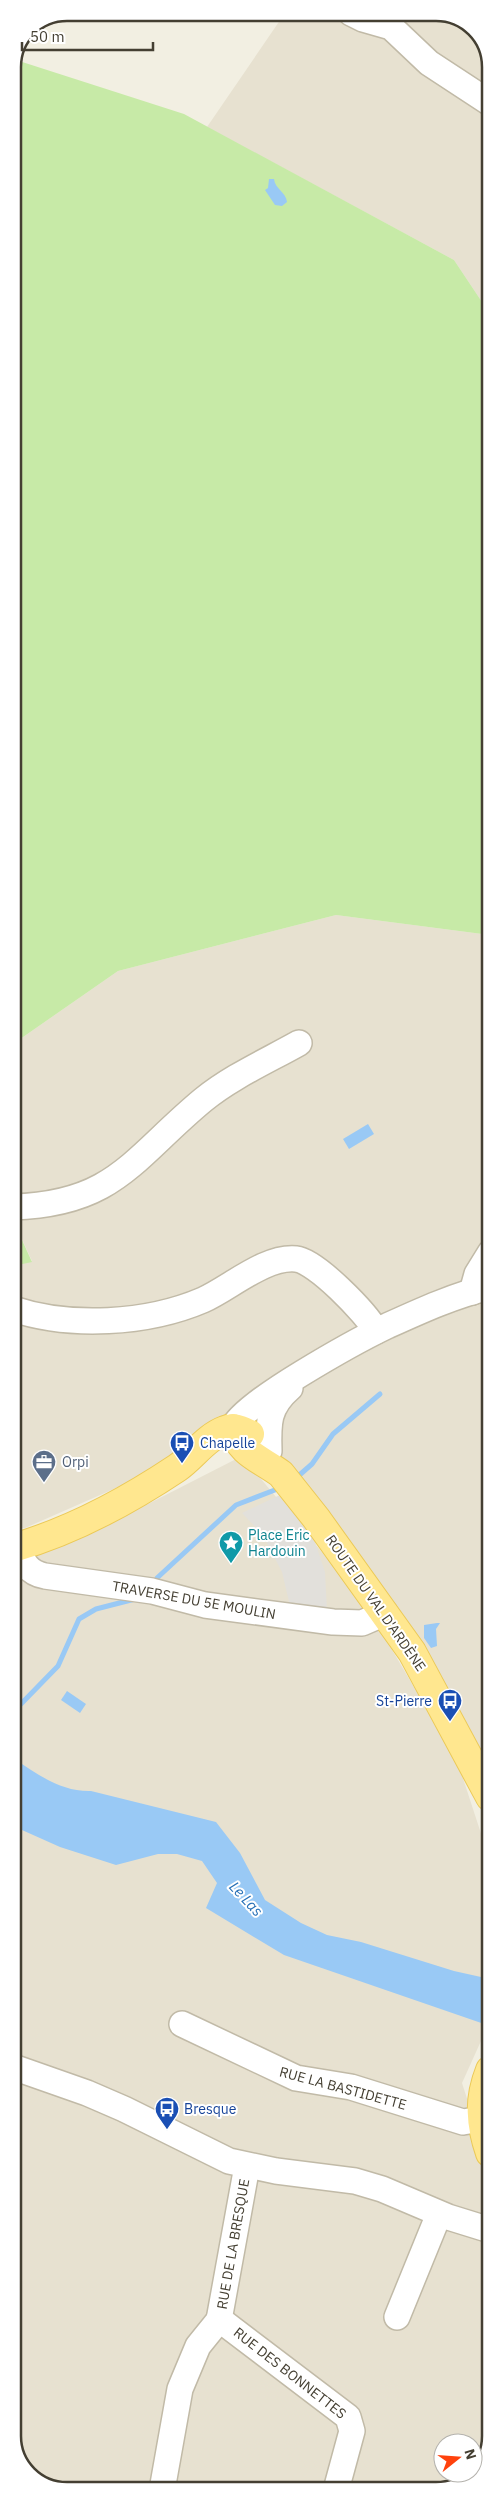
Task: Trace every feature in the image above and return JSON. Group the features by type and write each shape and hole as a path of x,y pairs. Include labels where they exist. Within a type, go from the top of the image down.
{"main road":[{"path":"21,1545 90,1519 140,1492 193,1459 218,1433 258,1452"},
{"name":"ROUTE DU VAL D'ARDÈNE","path":"258,1452 386,1614 429,1681 482,1783"},
{"path":"482,2113 482,2123"}],"street":[{"path":"370,21 391,27 429,63 482,98"},
{"path":"21,1207 43,1206 65,1202 94,1190 140,1160 204,1100 299,1044"},
{"path":"21,1312 33,1316 82,1321 106,1322 130,1319 202,1300 254,1270 285,1259 294,1259 302,1260 319,1272 364,1315 376,1331"},
{"path":"258,1452 237,1418 279,1388 376,1331 481,1289 477,1274 482,1266"},
{"path":"258,1452 277,1399 317,1366"},
{"path":"258,1452 277,1399"},
{"name":"TRAVERSE DU 5E MOULIN","path":"21,1557 28,1568 39,1575 152,1591 215,1606 333,1622 362,1623 386,1614"},
{"name":"RUE LA BASTIDETTE","path":"182,2024 296,2078 351,2087 463,2122 481,2119"},
{"path":"21,2070 87,2093 124,2109 221,2158 247,2166 355,2181 382,2189 439,2214 482,2227"},
{"name":"RUE DE LA BRESQUE","path":"163,2482 180,2389 198,2346 212,2332 219,2319 247,2166"},
{"path":"397,2317 439,2214"},
{"name":"RUE DES BONNETTES","path":"219,2319 320,2394 349,2420 352,2427 351,2435 338,2482"}],"shaded area":[{"path":"280,21 439,21 459,27 476,44 482,67 482,302 454,260 207,127"},
{"path":"336,915 482,934 482,1760 415,1639 317,1496 236,1416 157,1470 21,1528 21,1264 32,1261 21,1237 21,1038 118,971"},
{"path":"242,1456 365,1604 457,1760 482,1837 482,2039 462,2083 482,2145 482,2433 433,2433 433,2482 64,2482 44,2476 27,2459 21,2436 21,1557 43,1551 148,1504"},
{"path":"280,1495 314,1539 325,1572 327,1611 291,1610 282,1572 263,1535 242,1513"}],"green space":[{"path":"22,62 184,114 454,260 482,302 482,934 336,915 118,971 21,1038"},
{"path":"21,1238 32,1262 21,1264"}],"water":[{"path":"269,179 274,179 276,185 285,196 287,202 282,206 275,205 265,190 268,188"},
{"path":"368,1124 374,1134 349,1149 343,1139"},
{"path":"440,1623 436,1629 437,1646 431,1648 424,1638 424,1625"},
{"path":"67,1691 86,1704 80,1713 61,1700"},
{"name":"Le Las","path":"21,1763 50,1781 70,1789 91,1791 216,1822 240,1853 265,1900 301,1923 327,1935 361,1942 454,1971 482,1977 482,2023 284,1955 206,1908 217,1883 202,1861 177,1854 158,1854 116,1865 60,1847 21,1830"}],"waterway":[{"path":"296,1478 312,1464 333,1434 380,1394"},
{"path":"157,1578 236,1505 280,1488"},
{"path":"21,1704 58,1666 79,1619 96,1609 135,1599"}],"place":[{"name":"Chapelle","path":"182,1464"},
{"name":"Orpi","path":"44,1483"},
{"name":"Place Eric Hardouin","path":"231,1564"},
{"name":"St-Pierre","path":"450,1722"},
{"name":"Bresque","path":"167,2130"}]}
